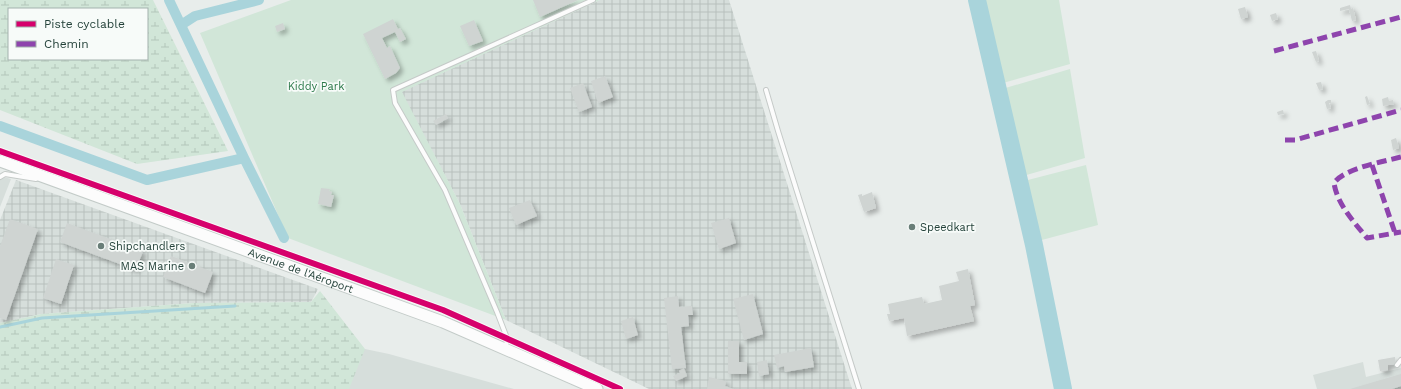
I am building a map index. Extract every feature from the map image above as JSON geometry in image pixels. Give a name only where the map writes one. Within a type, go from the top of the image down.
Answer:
[{"type":"main road","name":"Avenue de l'Aéroport","points":[[0,161],[443,322],[506,348],[597,389]]},
{"type":"lane","points":[[506,348],[507,338],[498,312],[448,197],[395,103],[393,90],[592,0]]},
{"type":"lane","points":[[766,90],[859,389]]},
{"type":"lane","points":[[0,177],[5,174],[17,175],[63,184]]},
{"type":"lane","points":[[1397,365],[1401,360]]},
{"type":"shaded area","points":[[600,0],[729,0],[852,389],[649,389],[506,320],[460,204],[401,92]]},
{"type":"shaded area","points":[[0,176],[11,179],[0,207]]},
{"type":"shaded area","points":[[16,180],[318,289],[311,302],[194,303],[41,314],[0,323],[0,220]]},
{"type":"shaded area","points":[[365,349],[389,354],[514,389],[0,389],[0,356]]},
{"type":"shaded area","points":[[1363,362],[1366,377],[1401,368],[1401,389],[1317,389],[1313,375]]},
{"type":"green space","points":[[0,0],[153,0],[228,151],[137,164],[0,110]]},
{"type":"green space","name":"Kiddy Park","points":[[291,0],[600,0],[402,92],[460,204],[506,320],[288,238],[200,33]]},
{"type":"green space","points":[[983,0],[1059,0],[1070,64],[1003,83]]},
{"type":"green space","points":[[1070,69],[1085,158],[1023,176],[1002,89]]},
{"type":"green space","points":[[1086,165],[1098,225],[1038,241],[1024,181]]},
{"type":"green space","points":[[320,291],[365,349],[349,389],[0,389],[0,323],[41,314],[194,303],[311,302]]},
{"type":"building","points":[[533,0],[578,0],[540,17]]},
{"type":"building","points":[[1350,5],[1351,9],[1353,8],[1356,20],[1352,21],[1349,9],[1340,11],[1340,8]]},
{"type":"building","points":[[1245,7],[1248,17],[1241,19],[1238,9]]},
{"type":"building","points":[[1276,13],[1278,19],[1272,21],[1270,15]]},
{"type":"building","points":[[393,19],[398,29],[400,28],[406,39],[400,42],[395,32],[382,38],[387,48],[390,46],[400,68],[396,73],[385,79],[363,34]]},
{"type":"building","points":[[474,20],[483,41],[469,46],[460,26]]},
{"type":"building","points":[[283,23],[285,29],[277,32],[275,26]]},
{"type":"building","points":[[1316,51],[1319,61],[1316,62],[1312,52]]},
{"type":"building","points":[[605,76],[613,97],[598,103],[591,81]]},
{"type":"building","points":[[1321,82],[1323,89],[1319,90],[1316,83]]},
{"type":"building","points":[[583,83],[592,107],[579,112],[570,88]]},
{"type":"building","points":[[1367,96],[1370,104],[1367,105],[1365,97]]},
{"type":"building","points":[[1388,97],[1389,101],[1393,100],[1394,104],[1383,106],[1382,99]]},
{"type":"building","points":[[1331,100],[1331,103],[1329,103],[1331,108],[1327,109],[1325,102]]},
{"type":"building","points":[[1283,110],[1284,114],[1278,115],[1277,112]]},
{"type":"building","points":[[446,114],[448,118],[436,125],[433,121]]},
{"type":"building","points":[[1396,138],[1399,148],[1393,150],[1391,140]]},
{"type":"building","points":[[321,188],[330,189],[329,191],[332,192],[331,195],[334,195],[331,207],[318,204]]},
{"type":"building","points":[[872,192],[876,208],[864,212],[858,195],[862,194],[862,196]]},
{"type":"building","points":[[530,200],[537,216],[516,225],[509,208]]},
{"type":"building","points":[[729,218],[736,243],[719,249],[711,223]]},
{"type":"building","points":[[10,219],[38,229],[6,320],[0,318],[0,246]]},
{"type":"building","name":"Shipchandlers","points":[[67,223],[143,251],[136,270],[60,242]]},
{"type":"building","points":[[171,256],[213,272],[205,293],[163,277]]},
{"type":"building","points":[[56,259],[74,265],[61,304],[43,298]]},
{"type":"building","points":[[968,269],[975,305],[970,306],[974,321],[907,336],[904,318],[889,321],[887,314],[890,314],[888,304],[922,297],[924,304],[942,300],[939,286],[959,281],[956,272]]},
{"type":"building","points":[[753,294],[763,334],[744,340],[733,299]]},
{"type":"building","points":[[678,296],[679,307],[692,306],[693,315],[688,315],[689,326],[681,327],[686,368],[672,369],[664,298]]},
{"type":"building","points":[[633,317],[638,335],[626,339],[621,321]]},
{"type":"building","points":[[728,341],[739,341],[739,362],[747,362],[747,374],[728,374]]},
{"type":"building","points":[[811,348],[814,367],[785,372],[784,366],[777,368],[774,355]]},
{"type":"building","points":[[1395,357],[1396,364],[1388,365],[1388,370],[1380,371],[1378,360]]},
{"type":"building","points":[[767,360],[769,374],[759,376],[757,362]]},
{"type":"building","points":[[684,368],[687,376],[676,381],[673,376],[680,373],[679,371]]},
{"type":"building","points":[[1401,374],[1401,386],[1392,389],[1350,389]]},
{"type":"building","points":[[709,377],[726,381],[725,386],[734,389],[707,389]]},
{"type":"waterway","points":[[169,0],[244,158],[284,238]]},
{"type":"waterway","points":[[181,25],[195,16],[259,0]]},
{"type":"waterway","points":[[977,0],[1034,245],[1063,389]]},
{"type":"waterway","points":[[0,126],[147,180],[244,158]]},
{"type":"waterway","points":[[0,327],[42,318],[235,306]]},
{"type":"marked path","points":[[1274,51],[1401,17]]},
{"type":"marked path","points":[[1285,140],[1295,140],[1401,110]]},
{"type":"marked path","points":[[1401,157],[1374,163],[1346,173],[1334,183],[1342,205],[1367,238],[1401,232]]},
{"type":"marked path","points":[[1372,165],[1395,233]]},
{"type":"cycle path","points":[[0,151],[443,310],[620,389]]},
{"type":"place","name":"Speedkart","points":[[912,227]]},
{"type":"place","name":"Shipchandlers","points":[[101,246]]},
{"type":"place","name":"MAS Marine","points":[[192,266]]}]
